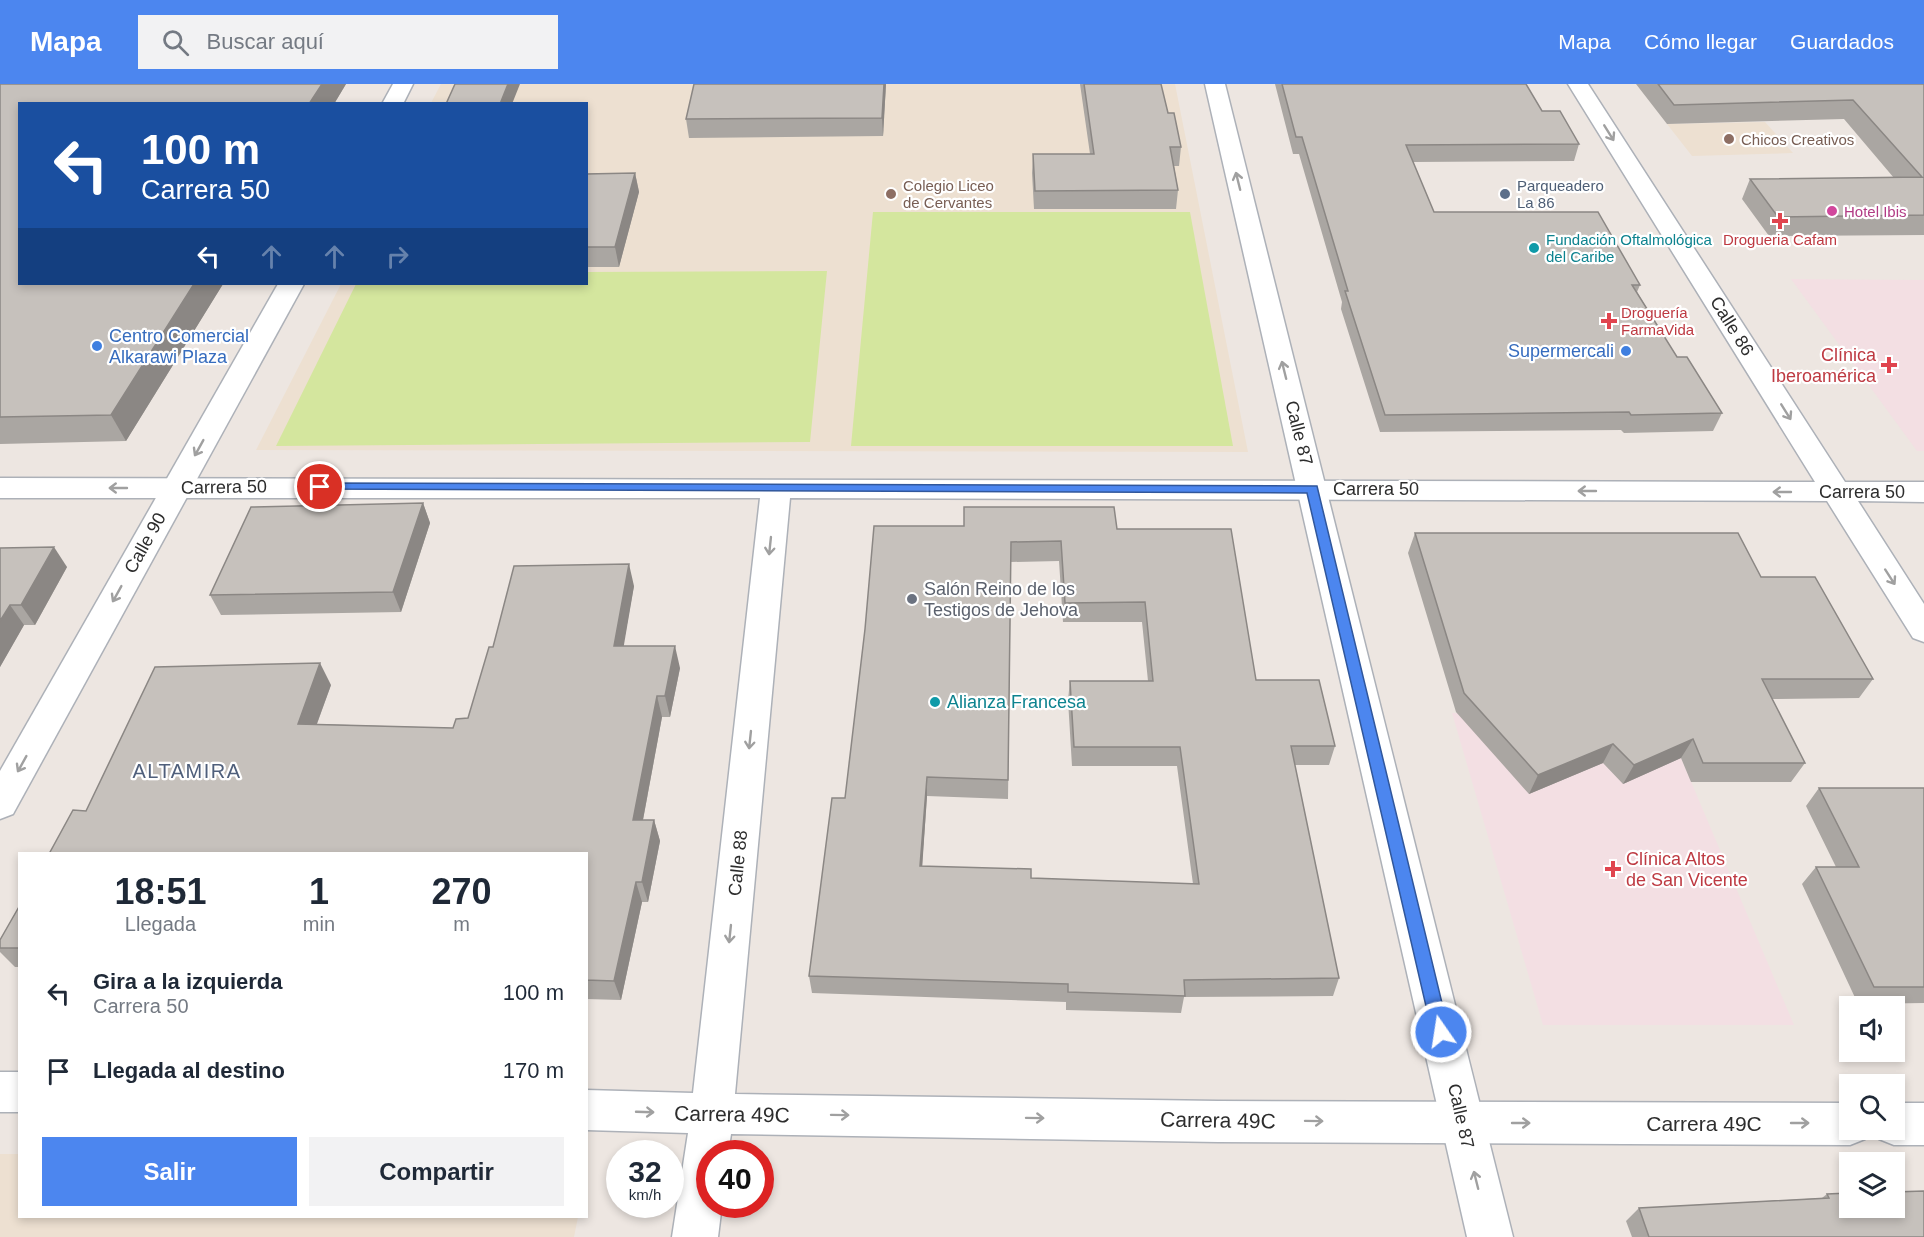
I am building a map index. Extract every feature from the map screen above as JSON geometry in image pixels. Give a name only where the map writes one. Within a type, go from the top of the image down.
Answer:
[{"type":"street","points":[[393,102],[403,84]]},
{"type":"street","name":"Calle 87","points":[[1215,84],[1490,1237]]},
{"type":"street","name":"Calle 86","points":[[1578,84],[1924,630]]},
{"type":"street","name":"Calle 90","points":[[0,804],[290,285]]},
{"type":"street","name":"Carrera 50","points":[[0,488],[1924,492]]},
{"type":"street","name":"Calle 88","points":[[695,1237],[712,1114],[776,488]]},
{"type":"street","points":[[0,1092],[18,1092]]},
{"type":"street","name":"Carrera 49C","points":[[588,1110],[712,1114],[1462,1123],[1839,1124]]},
{"type":"street","points":[[1905,1124],[1924,1124]]},
{"type":"shaded area","name":"Colegio Liceo de Cervantes","points":[[441,84],[1175,84],[1248,452],[256,450],[340,285],[588,285],[588,102],[432,102]]},
{"type":"shaded area","name":"Chicos Creativos","points":[[1765,122],[1793,153],[1692,156],[1667,124]]},
{"type":"shaded area","name":"Clínica Iberoamérica","points":[[1791,279],[1924,280],[1924,451],[1917,451]]},
{"type":"shaded area","name":"Clínica Altos de San Vicente","points":[[1452,713],[1662,713],[1794,1025],[1543,1025]]},
{"type":"shaded area","points":[[0,1154],[18,1154],[18,1218],[578,1218],[574,1237],[0,1237]]},
{"type":"green space","points":[[873,212],[1190,212],[1233,446],[851,446]]},
{"type":"green space","points":[[827,271],[810,442],[276,446],[356,285],[588,285],[588,272]]},
{"type":"building","name":"Centro Comercial Alkarawi Plaza","points":[[0,84],[322,84],[310,102],[18,102],[18,285],[193,285],[111,415],[0,417]]},
{"type":"building","points":[[455,84],[508,84],[501,102],[447,102]]},
{"type":"building","points":[[694,84],[884,84],[882,118],[686,119]]},
{"type":"building","points":[[1084,84],[1161,84],[1168,113],[1174,113],[1181,147],[1170,147],[1178,190],[1035,191],[1033,154],[1094,154]]},
{"type":"building","points":[[1282,84],[1526,84],[1542,111],[1560,111],[1579,144],[1406,145],[1434,212],[1598,212],[1640,285],[1632,285],[1677,357],[1687,357],[1722,413],[1385,415],[1345,291],[1348,291],[1302,137],[1296,137]]},
{"type":"building","points":[[1658,84],[1924,84],[1924,215],[1778,217],[1750,179],[1922,177],[1853,100],[1674,105]]},
{"type":"building","points":[[635,173],[615,247],[588,247],[588,174]]},
{"type":"building","points":[[423,503],[393,592],[210,595],[251,507]]},
{"type":"building","points":[[964,507],[1114,507],[1117,529],[1231,529],[1256,680],[1319,680],[1335,746],[1291,746],[1339,978],[1184,980],[1185,996],[1068,992],[1068,984],[809,976],[832,798],[845,798],[865,629],[874,526],[964,526]],"holes":[[[1061,541],[1065,603],[1145,602],[1153,681],[1070,681],[1074,747],[1180,747],[1199,884],[1031,878],[1031,869],[920,866],[927,777],[1008,780],[1011,542]]]},
{"type":"building","points":[[1415,533],[1738,533],[1761,577],[1815,577],[1873,679],[1762,679],[1805,763],[1703,763],[1693,739],[1634,765],[1613,744],[1538,775],[1464,693]]},
{"type":"building","points":[[54,547],[21,605],[10,605],[0,621],[0,548]]},
{"type":"building","points":[[629,564],[614,646],[675,646],[665,696],[657,696],[633,820],[654,820],[642,882],[636,882],[614,981],[588,980],[588,852],[50,852],[73,810],[86,811],[155,667],[320,663],[298,724],[453,728],[456,719],[468,718],[489,647],[493,647],[514,566]]},
{"type":"building","points":[[1819,788],[1924,788],[1924,987],[1874,987],[1816,867],[1859,867]]},
{"type":"building","points":[[18,908],[18,948],[0,948],[0,940]]},
{"type":"building","points":[[1924,1191],[1924,1237],[1649,1237],[1639,1208],[1829,1198],[1827,1194],[1839,1193],[1839,1218],[1905,1218],[1905,1192]]},
{"type":"place","name":"Chicos Creativos","points":[[1729,139]]},
{"type":"place","name":"Colegio Liceo de Cervantes","points":[[891,194]]},
{"type":"place","name":"Parqueadero La 86","points":[[1505,194]]},
{"type":"place","name":"Hotel Ibis","points":[[1832,211]]},
{"type":"place","name":"Drogueria Cafam","points":[[1780,221]]},
{"type":"place","name":"Fundación Oftalmológica del Caribe","points":[[1534,248]]},
{"type":"place","name":"Droguería FarmaVida","points":[[1609,321]]},
{"type":"place","name":"Centro Comercial Alkarawi Plaza","points":[[97,346]]},
{"type":"place","name":"Supermercali","points":[[1626,351]]},
{"type":"place","name":"Clínica Iberoamérica","points":[[1889,365]]},
{"type":"place","name":"Salón Reino de los Testigos de Jehova","points":[[912,599]]},
{"type":"place","name":"Alianza Francesa","points":[[935,702]]},
{"type":"place","name":"Clínica Altos de San Vicente","points":[[1613,869]]},
{"type":"district","name":"ALTAMIRA","points":[[187,771]]},
{"type":"route","points":[[320,487],[1312,489],[1441,1032]]}]
